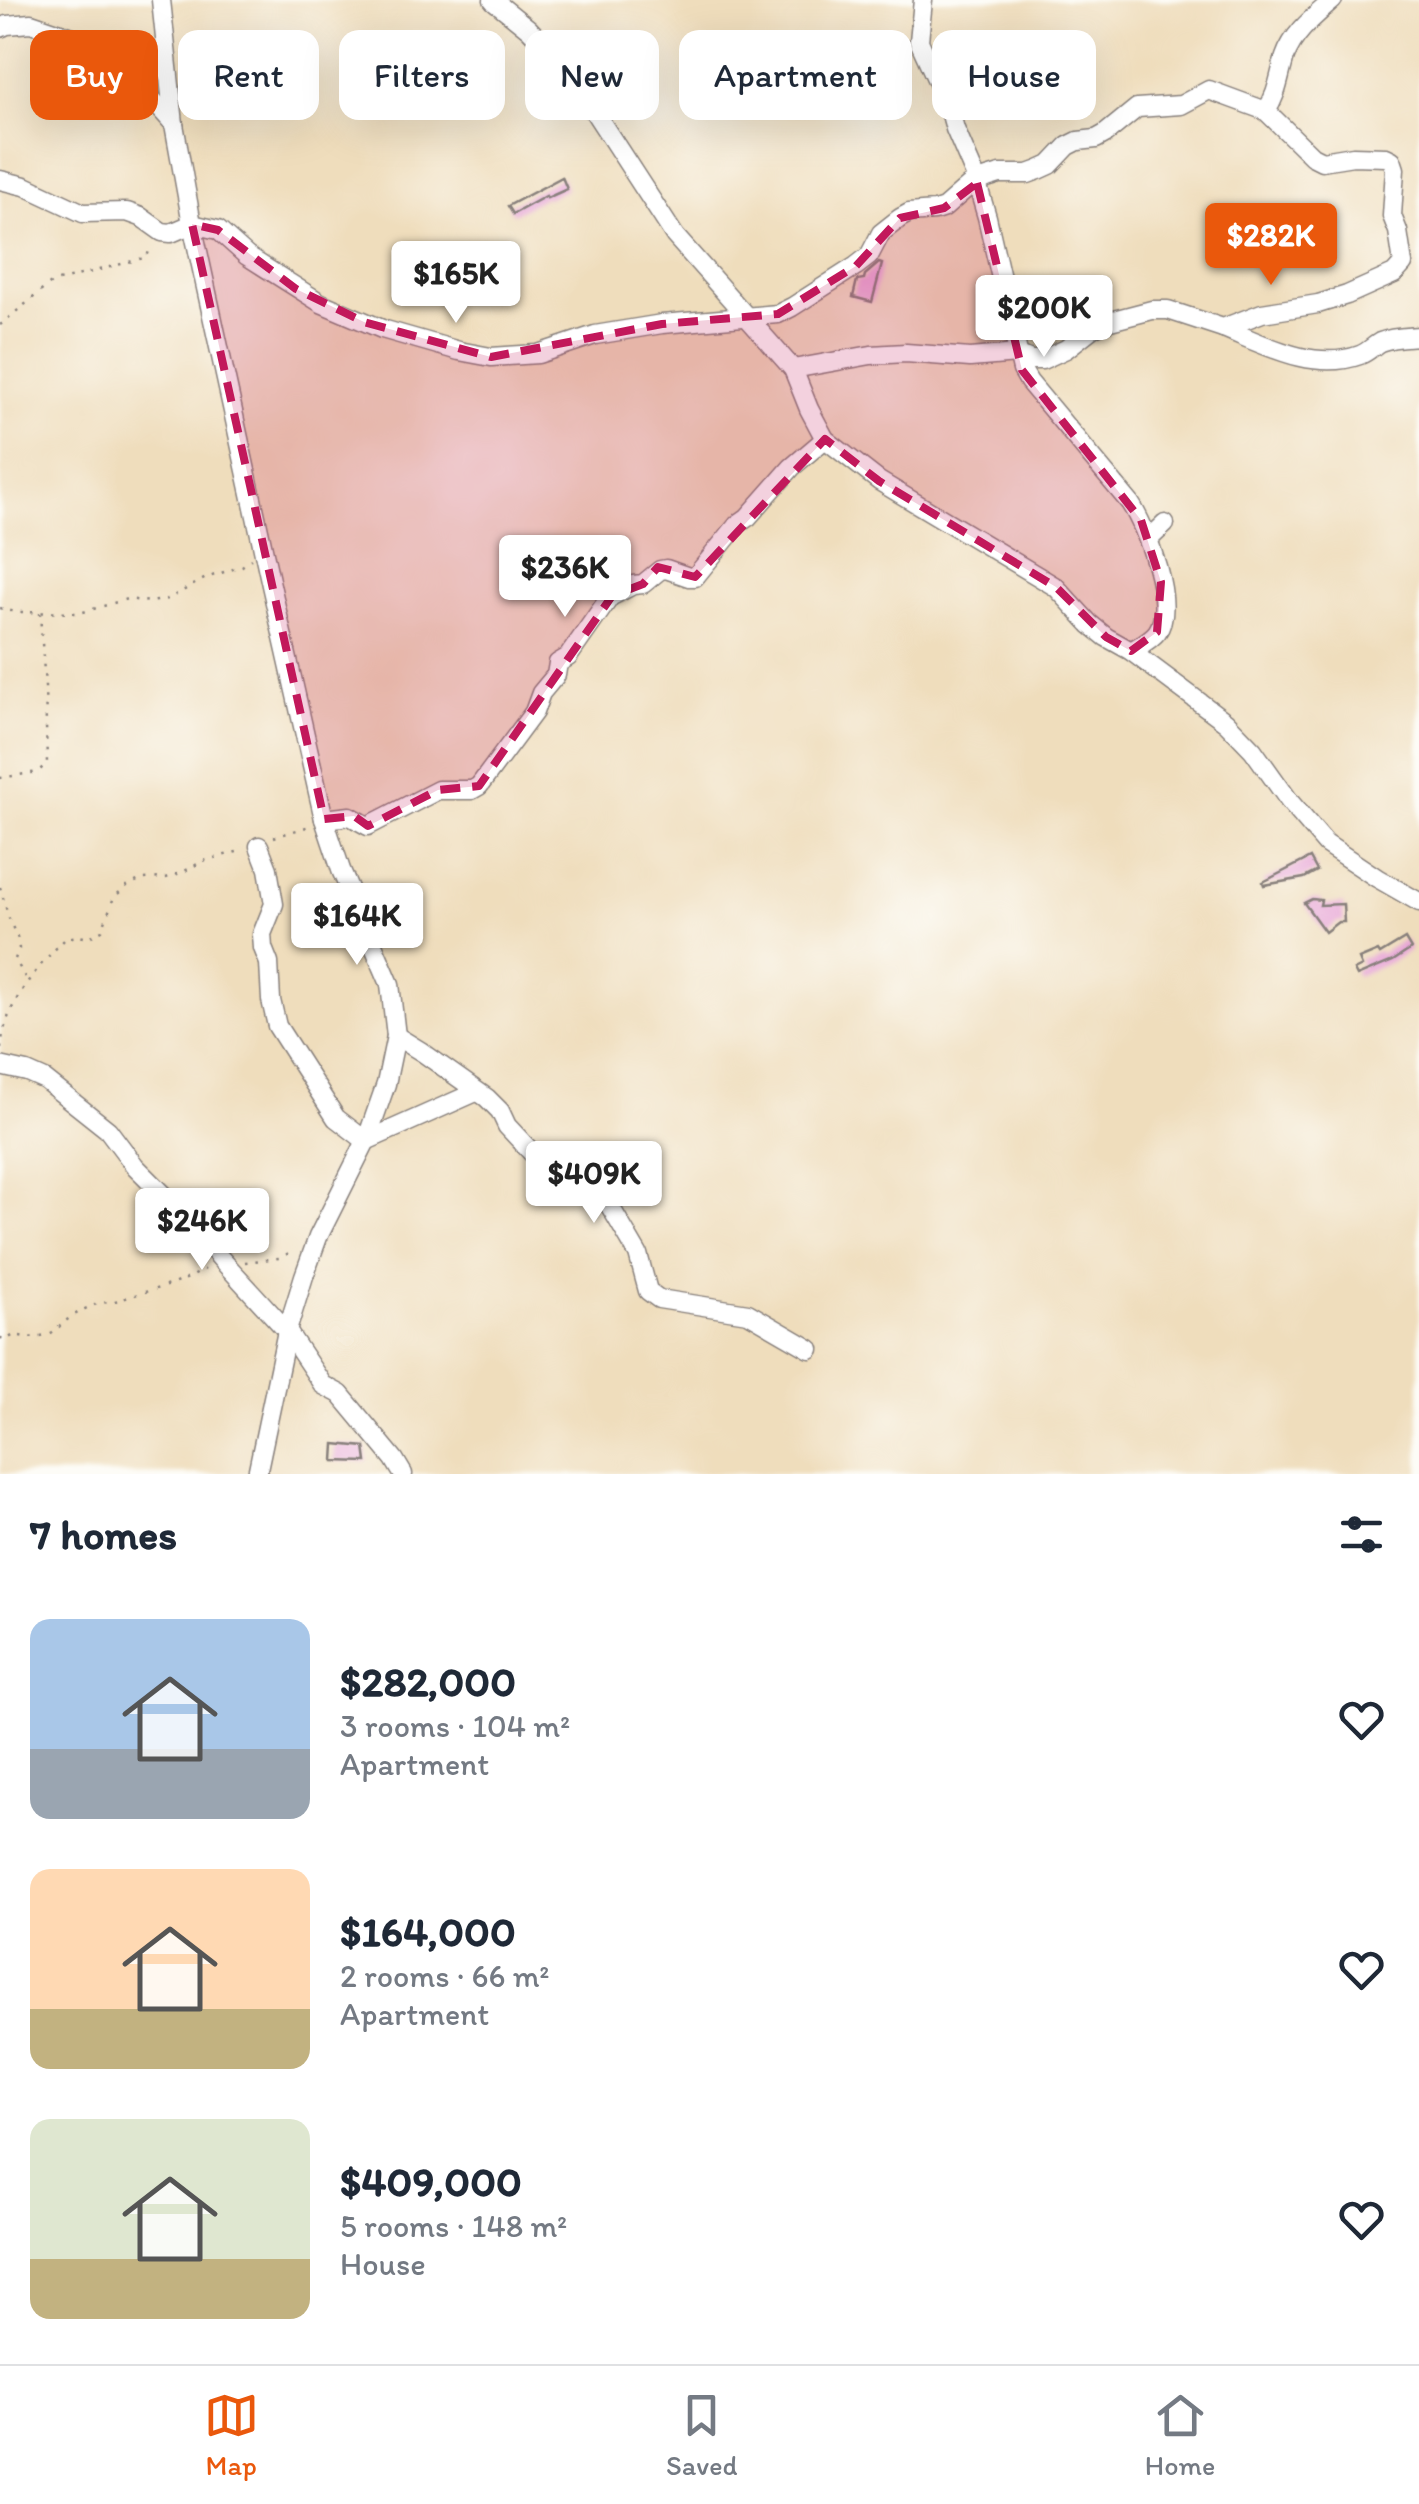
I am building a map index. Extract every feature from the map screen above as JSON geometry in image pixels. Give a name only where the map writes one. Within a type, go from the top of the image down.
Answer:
[{"type":"street","points":[[162,0],[174,124],[192,224],[264,556],[324,819],[341,870],[390,984],[396,1036],[386,1084],[366,1140],[318,1237],[287,1330],[256,1474]]},
{"type":"street","points":[[493,0],[529,29],[555,57],[675,236],[793,370],[826,439],[880,481],[1056,587],[1106,637],[1131,651],[1234,730],[1326,844],[1419,902]]},
{"type":"street","points":[[923,0],[919,41],[977,182],[1013,327],[1016,354],[1029,382],[1130,502],[1149,539],[1160,582],[1161,623],[1157,632],[1131,651]]},
{"type":"street","points":[[1266,111],[1273,102],[1293,40],[1333,0]]},
{"type":"street","points":[[0,28],[31,23],[96,45],[117,60],[174,124]]},
{"type":"street","points":[[0,180],[25,186],[83,213],[127,212],[162,232],[171,233],[192,224],[218,230],[247,256],[296,288],[364,322],[492,358],[538,354],[596,335],[662,324],[778,314],[856,266],[874,249],[881,233],[908,213],[944,208],[977,182],[1000,174],[1028,174],[1050,165],[1068,146],[1096,139],[1140,107],[1181,105],[1209,90],[1266,111],[1322,161],[1353,156],[1392,160],[1392,216],[1402,264],[1394,274],[1347,295],[1262,314],[1223,328]]},
{"type":"street","points":[[793,370],[871,355],[906,353],[970,358],[1016,354],[1042,360],[1066,349],[1094,327],[1152,310],[1168,310],[1312,359],[1354,357],[1382,341],[1419,336]]},
{"type":"street","points":[[324,819],[350,816],[368,826],[438,790],[472,790],[480,786],[534,712],[541,693],[556,674],[557,665],[568,656],[610,597],[630,586],[644,584],[660,570],[695,577],[792,467],[826,439]]},
{"type":"street","points":[[1149,539],[1165,524]]},
{"type":"street","points":[[260,846],[274,904],[262,934],[277,1026],[336,1118],[366,1140]]},
{"type":"street","points":[[396,1036],[493,1104],[535,1156],[587,1182],[604,1196],[638,1254],[648,1291],[659,1300],[748,1313],[810,1349]]},
{"type":"street","points":[[0,1066],[45,1080],[108,1130],[134,1166],[287,1330],[323,1385],[340,1394],[403,1474]]},
{"type":"street","points":[[366,1140],[476,1092]]},
{"type":"path","points":[[0,325],[50,283],[147,256],[156,227]]},
{"type":"path","points":[[0,608],[80,614],[127,599],[168,599],[206,578],[264,556]]},
{"type":"path","points":[[0,778],[38,772],[46,763],[40,612]]},
{"type":"path","points":[[0,1056],[11,1006],[66,938],[88,938],[102,930],[114,898],[127,886],[142,879],[184,872],[203,861],[260,846],[324,819]]},
{"type":"path","points":[[0,887],[18,939],[15,959],[28,984]]},
{"type":"path","points":[[0,1338],[44,1336],[92,1305],[180,1282],[222,1260],[238,1264],[279,1258],[318,1237]]},
{"type":"highlighted area","points":[[977,183],[1022,370],[1141,520],[1161,582],[1157,632],[1131,651],[1106,637],[1056,587],[879,481],[825,439],[695,577],[658,567],[643,584],[612,596],[479,786],[438,790],[368,826],[354,816],[324,819],[192,224],[218,230],[296,289],[364,322],[491,357],[662,324],[778,314],[856,266],[900,218],[944,208]]},
{"type":"building","points":[[562,177],[567,189],[513,214],[508,206]]},
{"type":"building","points":[[882,264],[872,302],[853,297],[857,280],[864,279]]},
{"type":"building","points":[[1310,858],[1317,871],[1304,878],[1264,885],[1263,882]]},
{"type":"building","points":[[1321,900],[1320,905],[1343,904],[1344,922],[1325,932],[1304,903]]},
{"type":"building","points":[[1405,939],[1411,949],[1357,976],[1354,970],[1362,966],[1359,959],[1378,951],[1380,954]]},
{"type":"building","points":[[335,1444],[365,1447],[367,1462],[334,1461]]}]
